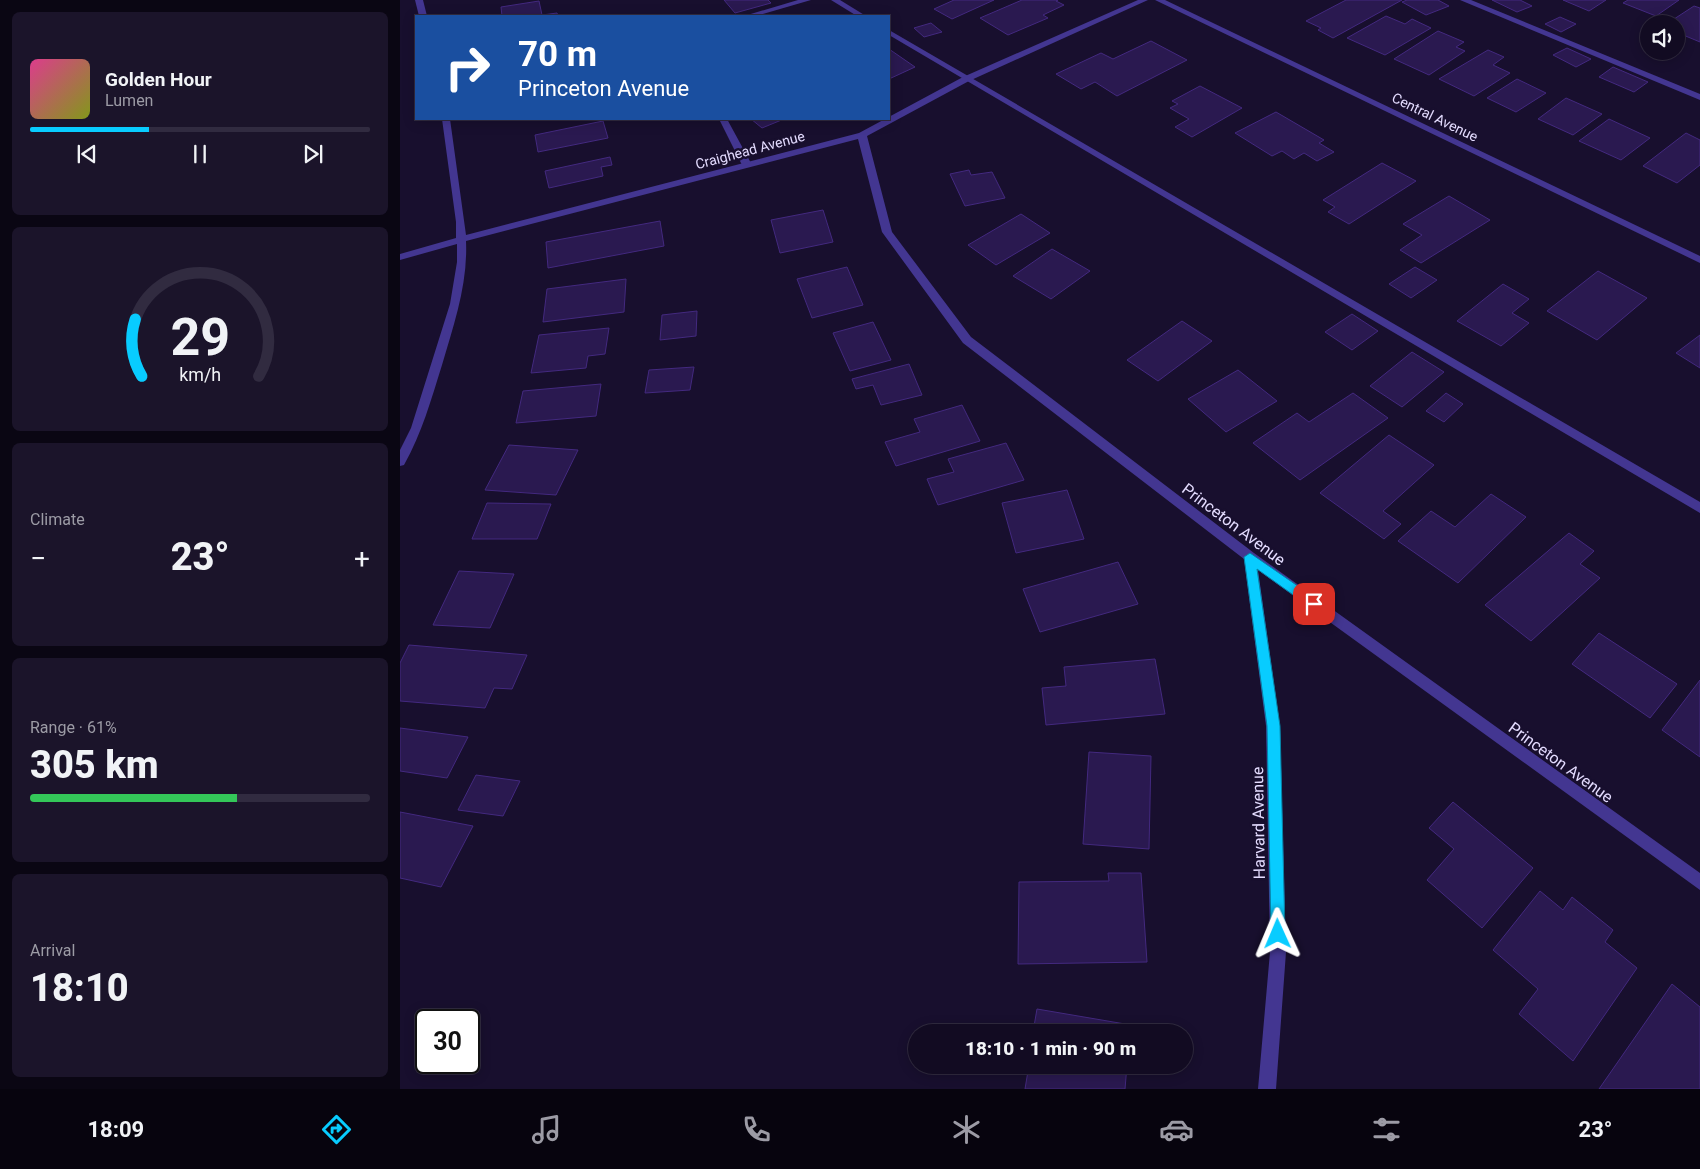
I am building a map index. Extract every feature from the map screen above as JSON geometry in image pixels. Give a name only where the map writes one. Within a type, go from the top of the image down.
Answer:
[{"type":"street","points":[[419,0],[423,15]]},
{"type":"street","points":[[752,15],[807,0]]},
{"type":"street","points":[[835,0],[860,15]]},
{"type":"street","name":"Craighead Avenue","points":[[890,120],[966,79],[1144,0]]},
{"type":"street","name":"Central Avenue","points":[[1159,0],[1700,260]]},
{"type":"street","points":[[1464,0],[1700,97]]},
{"type":"street","points":[[890,33],[966,79],[1700,508]]},
{"type":"street","points":[[400,462],[417,428],[455,304],[462,262],[462,239],[446,120]]},
{"type":"street","points":[[724,120],[748,165]]},
{"type":"street","name":"Craighead Avenue","points":[[400,257],[462,239],[862,135],[890,120]]},
{"type":"street","name":"Princeton Avenue","points":[[862,135],[887,232],[967,340],[1250,557],[1700,882]]},
{"type":"street","name":"Harvard Avenue","points":[[1250,557],[1273,726],[1278,952],[1267,1089]]},
{"type":"building","points":[[724,0],[768,0],[771,3],[735,13]]},
{"type":"building","points":[[954,0],[994,0],[952,19],[934,9]]},
{"type":"building","points":[[1022,0],[1058,0],[1056,1],[1064,5],[1043,15],[1048,18],[1008,35],[980,18]]},
{"type":"building","points":[[1346,0],[1402,0],[1333,38],[1318,30],[1321,28],[1306,21]]},
{"type":"building","points":[[1407,0],[1438,0],[1449,6],[1426,15],[1402,2]]},
{"type":"building","points":[[1492,0],[1520,0],[1532,6],[1517,12]]},
{"type":"building","points":[[1563,0],[1606,0],[1589,11]]},
{"type":"building","points":[[1628,0],[1679,0],[1657,15],[1623,3]]},
{"type":"building","points":[[539,1],[542,15],[502,15],[501,7]]},
{"type":"building","points":[[1694,6],[1700,8],[1700,42],[1685,36],[1685,15],[1680,15]]},
{"type":"building","points":[[557,13],[558,15],[542,15]]},
{"type":"building","points":[[1386,16],[1405,24],[1412,19],[1431,28],[1385,55],[1347,38]]},
{"type":"building","points":[[1560,17],[1576,24],[1561,32],[1545,24]]},
{"type":"building","points":[[931,23],[942,32],[924,37],[914,28]]},
{"type":"building","points":[[1438,31],[1464,42],[1456,47],[1465,51],[1429,75],[1394,59]]},
{"type":"building","points":[[1151,41],[1187,60],[1117,96],[1095,82],[1081,89],[1056,74],[1101,53],[1113,59]]},
{"type":"building","points":[[1567,48],[1591,59],[1576,67],[1553,55]]},
{"type":"building","points":[[890,50],[915,67],[890,79]]},
{"type":"building","points":[[1488,50],[1504,57],[1493,65],[1510,73],[1474,96],[1439,79]]},
{"type":"building","points":[[1613,67],[1648,82],[1634,92],[1599,77]]},
{"type":"building","points":[[1517,79],[1546,93],[1516,112],[1487,98]]},
{"type":"building","points":[[1200,86],[1242,108],[1192,137],[1175,127],[1189,119],[1170,108],[1178,104],[1172,101]]},
{"type":"building","points":[[1566,98],[1602,114],[1573,135],[1538,119]]},
{"type":"building","points":[[1276,112],[1324,140],[1319,143],[1334,152],[1317,161],[1304,153],[1294,159],[1282,151],[1272,156],[1235,133]]},
{"type":"building","points":[[1609,119],[1650,138],[1621,160],[1579,141]]},
{"type":"building","points":[[752,120],[782,120],[762,128]]},
{"type":"building","points":[[603,121],[608,138],[538,152],[535,135]]},
{"type":"building","points":[[1686,133],[1700,140],[1700,165],[1677,183],[1643,166]]},
{"type":"building","points":[[610,157],[612,165],[601,167],[603,176],[549,188],[545,171]]},
{"type":"building","points":[[1382,163],[1416,181],[1349,224],[1328,212],[1335,207],[1323,200]]},
{"type":"building","points":[[969,170],[971,175],[992,172],[1005,198],[965,206],[950,174]]},
{"type":"building","points":[[1449,196],[1490,220],[1421,263],[1400,250],[1422,235],[1403,224]]},
{"type":"building","points":[[823,210],[833,242],[780,253],[771,220]]},
{"type":"building","points":[[1021,214],[1050,233],[996,265],[968,245]]},
{"type":"building","points":[[660,221],[664,246],[548,268],[546,242]]},
{"type":"building","points":[[1052,249],[1090,271],[1051,299],[1013,276]]},
{"type":"building","points":[[847,267],[863,305],[812,318],[797,279]]},
{"type":"building","points":[[1415,267],[1437,280],[1411,298],[1389,284]]},
{"type":"building","points":[[1598,271],[1647,298],[1597,340],[1547,311]]},
{"type":"building","points":[[626,279],[624,312],[543,322],[547,289]]},
{"type":"building","points":[[1503,284],[1529,299],[1512,313],[1529,323],[1501,346],[1457,321]]},
{"type":"building","points":[[697,311],[696,336],[660,340],[662,315]]},
{"type":"building","points":[[1352,314],[1378,331],[1352,350],[1325,332]]},
{"type":"building","points":[[1182,321],[1212,341],[1158,381],[1127,360]]},
{"type":"building","points":[[873,322],[891,360],[850,371],[833,333]]},
{"type":"building","points":[[609,328],[605,354],[588,356],[586,368],[531,373],[539,335]]},
{"type":"building","points":[[1700,335],[1700,368],[1676,353]]},
{"type":"building","points":[[1412,352],[1444,372],[1402,407],[1370,386]]},
{"type":"building","points":[[909,364],[922,395],[881,405],[873,385],[856,389],[852,379]]},
{"type":"building","points":[[694,367],[690,390],[645,393],[649,370]]},
{"type":"building","points":[[1238,370],[1277,401],[1226,432],[1188,399]]},
{"type":"building","points":[[601,384],[596,416],[516,423],[523,391]]},
{"type":"building","points":[[1353,393],[1388,418],[1300,480],[1253,443],[1297,413],[1309,422]]},
{"type":"building","points":[[1446,393],[1463,404],[1444,422],[1426,411]]},
{"type":"building","points":[[962,405],[980,441],[896,466],[885,442],[920,432],[914,419]]},
{"type":"building","points":[[1389,435],[1434,465],[1383,511],[1401,524],[1384,539],[1320,493]]},
{"type":"building","points":[[1006,443],[1024,480],[938,505],[927,479],[954,472],[948,459]]},
{"type":"building","points":[[509,445],[578,450],[556,495],[485,490]]},
{"type":"building","points":[[1067,490],[1084,539],[1016,553],[1002,503]]},
{"type":"building","points":[[1491,494],[1526,517],[1458,583],[1398,541],[1431,511],[1455,527]]},
{"type":"building","points":[[487,503],[551,504],[537,539],[472,539]]},
{"type":"building","points":[[1569,533],[1594,551],[1580,564],[1600,578],[1531,641],[1485,605]]},
{"type":"building","points":[[1118,562],[1138,604],[1040,632],[1023,589]]},
{"type":"building","points":[[459,571],[514,574],[490,628],[433,625]]},
{"type":"building","points":[[1599,633],[1677,684],[1650,718],[1572,664]]},
{"type":"building","points":[[409,645],[527,655],[512,689],[494,688],[485,708],[400,701],[400,663]]},
{"type":"building","points":[[1155,659],[1165,714],[1046,725],[1042,688],[1066,686],[1064,667]]},
{"type":"building","points":[[1700,680],[1700,757],[1662,730]]},
{"type":"building","points":[[400,728],[468,737],[447,778],[400,771]]},
{"type":"building","points":[[1089,752],[1151,756],[1149,849],[1083,844]]},
{"type":"building","points":[[476,775],[520,781],[503,816],[458,810]]},
{"type":"building","points":[[1453,802],[1533,868],[1482,928],[1427,880],[1454,849],[1429,828]]},
{"type":"building","points":[[400,812],[473,826],[441,887],[400,878]]},
{"type":"building","points":[[1108,873],[1141,873],[1147,962],[1018,964],[1019,882],[1109,881]]},
{"type":"building","points":[[1540,891],[1563,910],[1572,897],[1613,930],[1605,942],[1637,968],[1573,1061],[1519,1014],[1538,989],[1493,950]]},
{"type":"building","points":[[1672,984],[1700,1007],[1700,1089],[1599,1089]]},
{"type":"building","points":[[1037,1009],[1125,1024],[1034,1024]]},
{"type":"building","points":[[1028,1074],[1126,1074],[1125,1089],[1025,1089]]},
{"type":"route","points":[[1278,934],[1273,726],[1250,557],[1314,604]]}]
